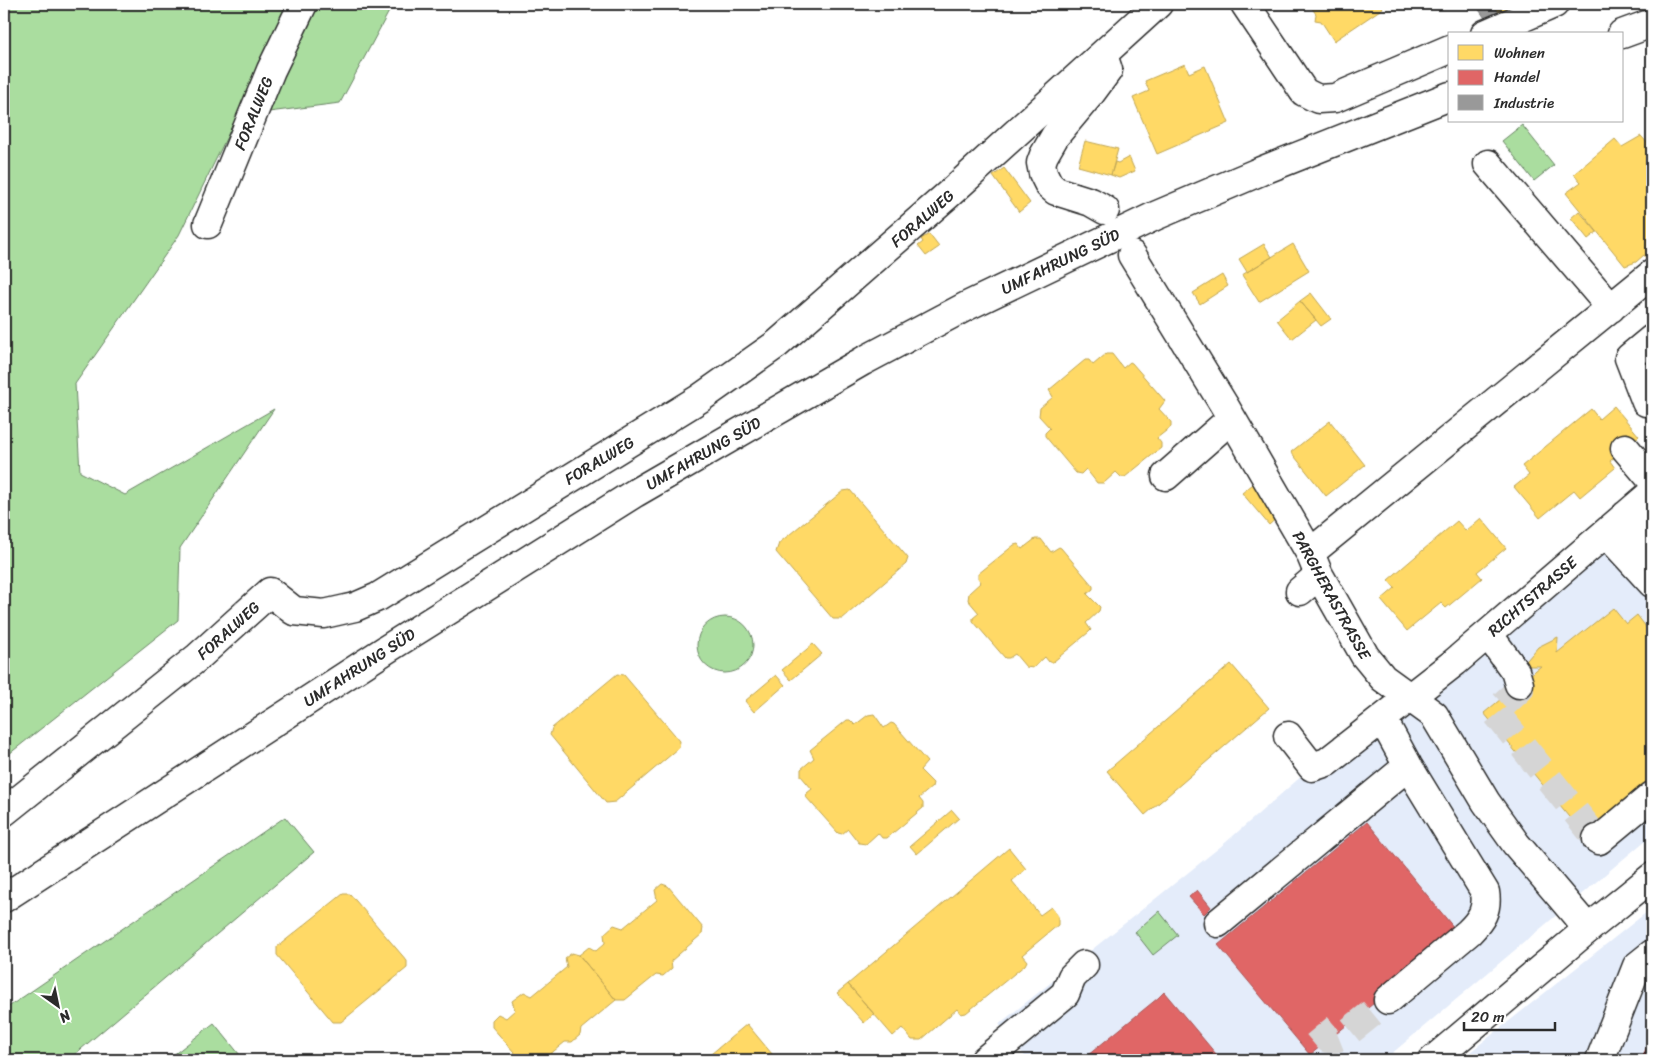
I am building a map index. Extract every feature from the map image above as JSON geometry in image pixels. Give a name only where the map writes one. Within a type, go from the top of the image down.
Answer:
[{"type":"street","name":"FORALWEG","points":[[208,224],[271,70],[303,4]]},
{"type":"street","name":"FORALWEG","points":[[4,812],[198,657],[270,592],[294,611],[324,614],[356,607],[371,600],[699,400],[777,344],[950,193],[1158,4]]},
{"type":"street","points":[[1245,4],[1304,92],[1318,99],[1335,98],[1448,50]]},
{"type":"street","points":[[1490,32],[1554,4]]},
{"type":"street","points":[[1624,33],[1652,23]]},
{"type":"street","points":[[1103,55],[1108,70],[1055,136],[1041,163],[1043,173],[1049,185],[1056,192],[1091,202],[1105,210]]},
{"type":"street","name":"UMFAHRUNG SÜD","points":[[4,898],[387,649],[635,493],[863,361],[976,302],[1155,216],[1448,97]]},
{"type":"street","points":[[1488,164],[1611,308]]},
{"type":"street","name":"PARGHERASTRASSE","points":[[1132,255],[1231,418],[1310,573],[1365,656],[1383,678],[1411,696],[1434,715],[1486,802],[1516,844],[1588,929]]},
{"type":"street","points":[[1310,573],[1652,274]]},
{"type":"street","points":[[1646,402],[1629,358],[1652,339]]},
{"type":"street","points":[[1166,476],[1231,418]]},
{"type":"street","points":[[1625,448],[1652,480]]},
{"type":"street","name":"RICHTSTRASSE","points":[[1288,736],[1312,767],[1327,762],[1383,720],[1488,634],[1652,493]]},
{"type":"street","points":[[1626,515],[1652,544]]},
{"type":"street","points":[[1606,533],[1652,583]]},
{"type":"street","points":[[1488,634],[1515,671],[1519,684]]},
{"type":"street","points":[[1383,720],[1408,766],[1485,892],[1487,903],[1484,914],[1469,932],[1388,1000]]},
{"type":"street","points":[[1218,923],[1408,766]]},
{"type":"street","points":[[1597,839],[1599,840],[1652,796]]},
{"type":"street","points":[[1437,1059],[1588,929],[1652,877]]},
{"type":"street","points":[[1600,1060],[1637,966],[1652,954]]},
{"type":"street","points":[[986,1060],[1065,994],[1072,977],[1084,965]]},
{"type":"shaded area","points":[[1652,493],[1652,835],[1384,1060],[1028,1060],[999,1024],[1225,843],[1312,767]]},
{"type":"shaded area","points":[[1652,908],[1652,1060],[1460,1060]]},
{"type":"green space","points":[[4,4],[393,4],[340,103],[237,116],[179,235],[75,384],[80,472],[125,495],[274,409],[180,548],[178,620],[4,758]]},
{"type":"green space","points":[[1522,125],[1554,165],[1534,181],[1502,141]]},
{"type":"green space","points":[[719,617],[731,617],[745,625],[753,639],[751,656],[745,665],[731,673],[719,673],[709,668],[702,661],[697,651],[697,639],[702,629],[709,622]]},
{"type":"green space","points":[[285,817],[314,852],[68,1060],[4,1060],[4,1010]]},
{"type":"green space","points":[[1159,911],[1178,935],[1153,955],[1135,932]]},
{"type":"green space","points":[[214,1023],[244,1060],[167,1060]]},
{"type":"building: Wohnen","points":[[1309,4],[1380,4],[1383,8],[1334,41],[1321,21],[1315,20],[1316,14]]},
{"type":"building: Wohnen","points":[[1493,4],[1530,4],[1505,21]]},
{"type":"building: Wohnen","points":[[1185,64],[1189,73],[1205,66],[1229,123],[1157,154],[1133,98],[1149,91],[1145,81]]},
{"type":"building: Wohnen","points":[[1641,136],[1652,148],[1652,261],[1650,263],[1644,255],[1636,262],[1625,266],[1566,193],[1581,182],[1574,174],[1615,139],[1622,147]]},
{"type":"building: Wohnen","points":[[1085,141],[1118,149],[1111,175],[1078,166]]},
{"type":"building: Wohnen","points":[[1129,157],[1135,171],[1119,178],[1111,175],[1115,162],[1118,163]]},
{"type":"building: Wohnen","points":[[1004,168],[1030,203],[1019,212],[993,176]]},
{"type":"building: Wohnen","points":[[1579,211],[1597,232],[1588,239],[1571,218]]},
{"type":"building: Wohnen","points":[[929,234],[939,247],[926,256],[918,246],[923,242],[921,239]]},
{"type":"building: Wohnen","points":[[1264,244],[1272,257],[1247,272],[1239,259]]},
{"type":"building: Wohnen","points":[[1293,244],[1309,271],[1259,302],[1242,275]]},
{"type":"building: Wohnen","points":[[1222,275],[1228,286],[1200,304],[1193,293]]},
{"type":"building: Wohnen","points":[[1311,293],[1331,319],[1321,326],[1300,301]]},
{"type":"building: Wohnen","points":[[1300,301],[1316,320],[1292,339],[1277,320]]},
{"type":"building: Wohnen","points":[[1106,354],[1112,354],[1123,368],[1130,362],[1132,363],[1165,401],[1159,409],[1171,422],[1171,427],[1157,438],[1161,443],[1161,448],[1125,477],[1121,477],[1116,472],[1104,483],[1097,483],[1086,469],[1081,474],[1076,473],[1045,436],[1045,433],[1050,428],[1039,416],[1040,408],[1053,397],[1049,390],[1085,360],[1089,360],[1093,365]]},
{"type":"building: Wohnen","points":[[1614,406],[1639,436],[1610,461],[1615,468],[1580,497],[1574,490],[1540,518],[1514,487],[1529,475],[1522,466],[1591,409],[1599,419]]},
{"type":"building: Wohnen","points":[[1330,421],[1365,465],[1326,496],[1291,452]]},
{"type":"building: Wohnen","points":[[1253,484],[1280,515],[1269,525],[1242,493]]},
{"type":"building: Wohnen","points":[[850,490],[908,558],[906,564],[842,619],[833,619],[776,552],[779,543],[843,491]]},
{"type":"building: Wohnen","points":[[1481,518],[1506,548],[1477,572],[1482,578],[1446,608],[1441,603],[1407,631],[1381,600],[1395,588],[1388,580],[1457,521],[1466,531]]},
{"type":"building: Wohnen","points":[[1035,539],[1041,539],[1051,552],[1059,547],[1061,548],[1093,586],[1093,589],[1087,594],[1100,607],[1099,611],[1086,623],[1091,630],[1089,632],[1053,662],[1049,662],[1045,657],[1033,668],[1026,667],[1015,654],[1005,658],[973,621],[973,618],[979,613],[968,600],[969,593],[981,582],[978,574],[1014,545],[1018,544],[1022,549]]},
{"type":"building: Wohnen","points":[[1613,608],[1626,624],[1637,615],[1652,635],[1652,791],[1591,844],[1484,713],[1541,666],[1522,666],[1538,647],[1558,637],[1557,653]]},
{"type":"building: Wohnen","points":[[813,644],[822,654],[791,680],[782,670]]},
{"type":"building: Wohnen","points":[[1231,664],[1269,708],[1145,815],[1107,771]]},
{"type":"building: Wohnen","points":[[617,674],[624,675],[680,741],[679,748],[615,802],[606,803],[550,735],[552,728]]},
{"type":"building: Wohnen","points":[[776,675],[785,685],[754,712],[745,701]]},
{"type":"building: Wohnen","points":[[874,714],[884,728],[891,723],[894,724],[927,762],[920,770],[933,783],[932,787],[919,798],[923,803],[923,808],[887,838],[882,838],[878,833],[866,844],[859,843],[848,829],[842,834],[838,833],[806,797],[807,793],[812,789],[801,776],[801,769],[814,758],[810,750],[847,720],[850,720],[855,725],[868,715]]},
{"type":"building: Wohnen","points":[[952,810],[959,818],[917,854],[910,846]]},
{"type":"building: Wohnen","points":[[1009,848],[1026,869],[1012,881],[1040,915],[1051,907],[1058,916],[1058,925],[1022,955],[1027,961],[1025,965],[966,1013],[961,1014],[957,1009],[921,1040],[912,1040],[902,1028],[893,1036],[848,984]]},
{"type":"building: Wohnen","points":[[662,884],[668,886],[703,928],[702,934],[671,961],[672,968],[663,976],[656,975],[625,1000],[616,1000],[579,955],[589,947],[596,951],[605,943],[604,934],[614,925],[623,928],[657,900],[655,890]]},
{"type":"building: Wohnen","points":[[343,894],[350,894],[407,961],[407,968],[341,1022],[333,1022],[277,955],[277,947]]},
{"type":"building: Wohnen","points":[[572,953],[579,955],[616,1000],[581,1029],[580,1035],[572,1042],[565,1042],[543,1060],[521,1060],[492,1027],[492,1020],[498,1014],[506,1018],[515,1010],[512,1001],[524,992],[532,996],[567,967],[565,958]]},
{"type":"building: Wohnen","points":[[848,984],[874,1014],[864,1023],[837,993]]},
{"type":"building: Wohnen","points":[[747,1024],[777,1060],[705,1059]]},
{"type":"building: Handel","points":[[1367,822],[1459,934],[1310,1055],[1218,945]]},
{"type":"building: Handel","points":[[1197,890],[1211,907],[1204,914],[1189,897]]},
{"type":"building: Handel","points":[[1164,992],[1221,1060],[1082,1060],[1158,998]]},
{"type":"building: Handel","points":[[1652,1036],[1652,1060],[1641,1060]]},
{"type":"building: Industrie","points":[[1475,4],[1493,4],[1499,13],[1487,21]]},
{"type":"tunnel","points":[[1519,684],[1520,689],[1495,712],[1597,839]]},
{"type":"tunnel","points":[[1317,1026],[1328,1039],[1335,1039],[1345,1035],[1388,1000]]}]
